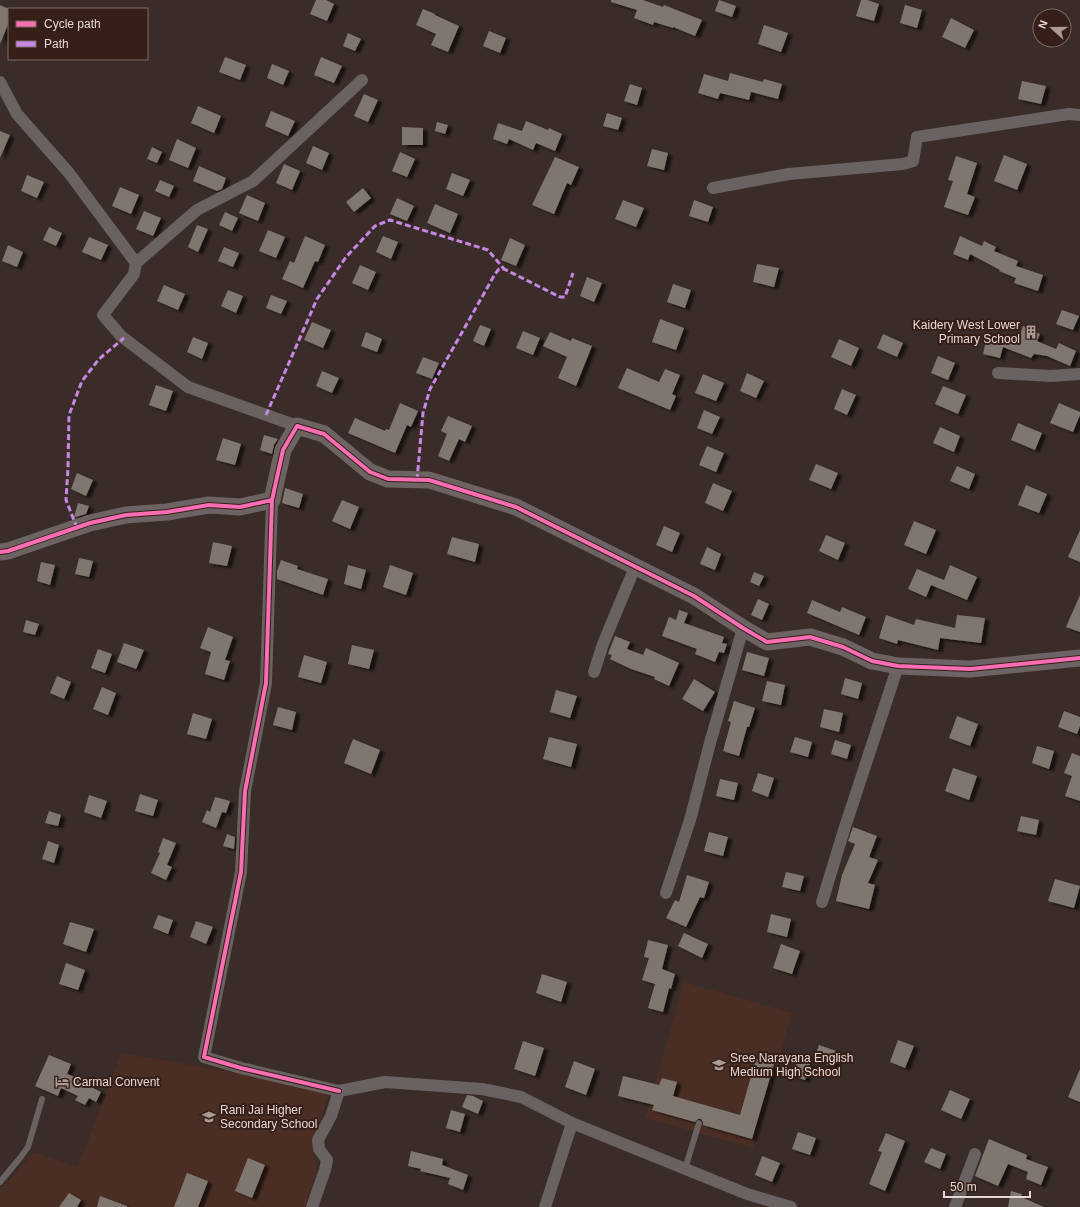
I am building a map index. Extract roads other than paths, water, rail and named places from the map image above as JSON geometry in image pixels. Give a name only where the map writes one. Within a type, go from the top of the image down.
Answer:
[{"type":"street","points":[[362,80],[253,181],[197,210],[136,264],[134,274],[103,315],[121,336],[188,387],[297,426],[324,434],[370,472],[388,479],[429,480],[516,507],[694,596],[766,642],[810,637],[843,647],[872,661],[898,666],[970,670],[1080,658]]},
{"type":"street","points":[[0,82],[18,114],[69,173],[136,264]]},
{"type":"street","points":[[713,188],[789,174],[903,164],[913,161],[917,137],[1069,114],[1080,114]]},
{"type":"street","points":[[998,374],[1051,376],[1080,374]]},
{"type":"street","points":[[297,426],[283,450],[272,500],[266,683],[245,791],[241,872],[204,1057],[240,1068],[339,1091],[386,1082],[482,1089],[521,1097],[572,1123],[747,1194],[777,1205],[791,1207]]},
{"type":"street","points":[[0,552],[8,551],[90,524],[126,515],[168,512],[208,505],[240,507],[272,500]]},
{"type":"street","points":[[594,672],[603,644],[635,567]]},
{"type":"street","points":[[666,893],[690,820],[710,743],[743,628]]},
{"type":"street","points":[[822,902],[846,823],[898,666]]},
{"type":"street","points":[[312,1207],[327,1160],[319,1149],[318,1140],[331,1116],[339,1091]]},
{"type":"street","points":[[545,1207],[572,1123]]},
{"type":"street","points":[[955,1207],[975,1154]]},
{"type":"lane","points":[[0,1182],[28,1147],[42,1099]]},
{"type":"lane","points":[[685,1169],[699,1123]]},
{"type":"place","name":"Kaidery West Lower Primary School","points":[[1031,332]]},
{"type":"place","name":"Sree Narayana English Medium High School","points":[[719,1065]]},
{"type":"place","name":"Carmal Convent","points":[[62,1082]]},
{"type":"place","name":"Rani Jai Higher Secondary School","points":[[209,1117]]}]
